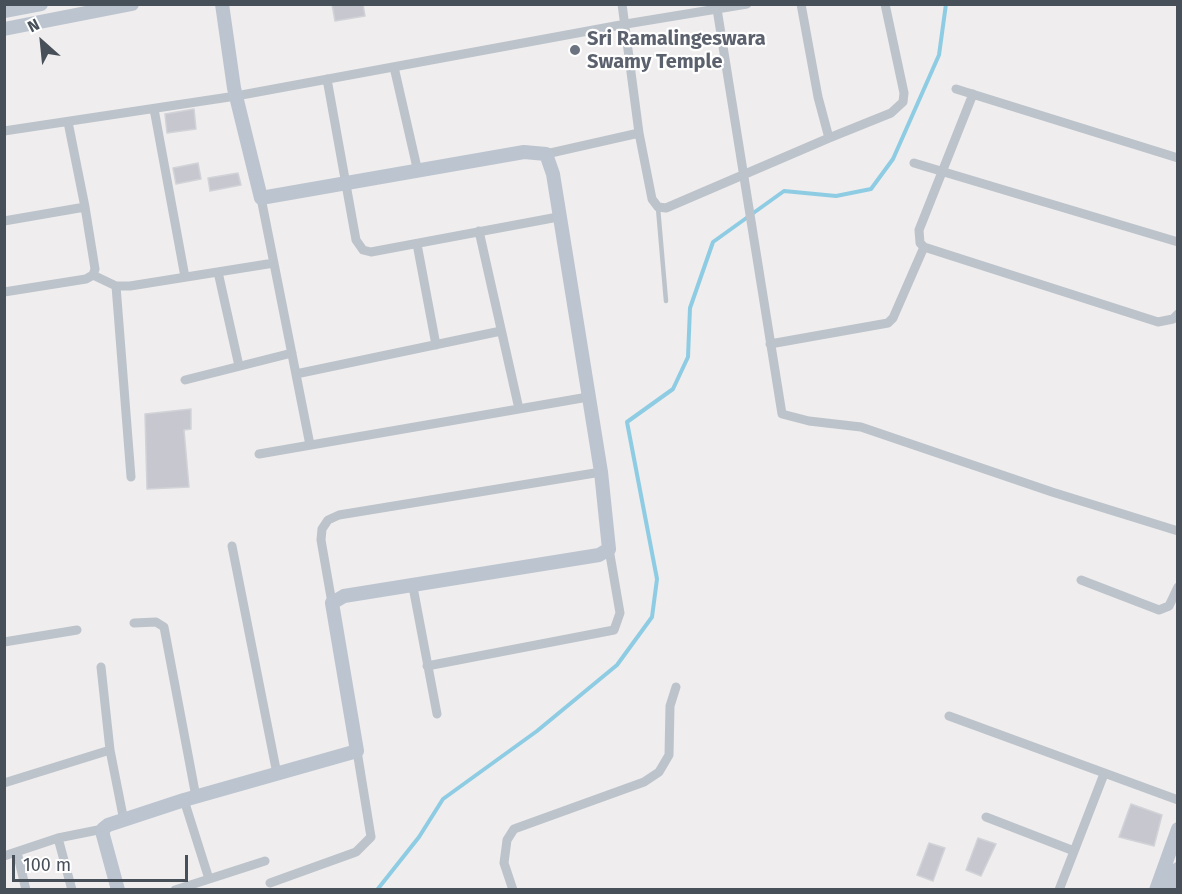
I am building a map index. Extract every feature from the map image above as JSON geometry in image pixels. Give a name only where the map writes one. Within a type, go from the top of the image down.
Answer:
[{"type":"street","points":[[4,12],[42,4]]},
{"type":"street","points":[[5,25],[132,4]]},
{"type":"street","points":[[222,4],[236,96],[261,198],[310,445]]},
{"type":"street","points":[[622,4],[639,133],[652,200],[658,207],[676,204],[891,113],[903,102],[904,93],[885,4]]},
{"type":"street","points":[[4,131],[236,96],[747,4]]},
{"type":"street","points":[[801,4],[818,97],[829,138]]},
{"type":"street","points":[[717,9],[782,414],[809,421],[861,427],[1052,492],[1178,531]]},
{"type":"street","points":[[394,67],[417,172]]},
{"type":"street","points":[[327,79],[359,247],[370,252],[558,217]]},
{"type":"street","points":[[956,89],[1178,158]]},
{"type":"street","points":[[973,94],[919,230],[920,243],[924,247],[1158,322],[1173,319],[1178,314]]},
{"type":"street","points":[[154,109],[185,277]]},
{"type":"street","points":[[4,292],[86,279],[93,275],[95,269],[85,207],[68,122]]},
{"type":"street","points":[[261,198],[346,185],[524,152],[546,154],[639,133]]},
{"type":"street","points":[[428,666],[614,630],[620,613],[609,549],[601,472],[558,217],[553,174],[546,154]]},
{"type":"street","points":[[914,163],[1178,242]]},
{"type":"street","points":[[4,221],[85,207]]},
{"type":"street","points":[[479,231],[519,409]]},
{"type":"street","points":[[417,243],[436,345]]},
{"type":"street","points":[[770,344],[877,327],[893,318],[924,247]]},
{"type":"street","points":[[93,275],[116,286],[274,263]]},
{"type":"street","points":[[218,272],[239,366]]},
{"type":"street","points":[[116,286],[131,477]]},
{"type":"street","points":[[296,374],[501,331]]},
{"type":"street","points":[[185,380],[292,353]]},
{"type":"street","points":[[259,454],[588,397]]},
{"type":"street","points":[[270,883],[356,852],[371,837],[321,540],[322,529],[328,520],[339,515],[601,472]]},
{"type":"street","points":[[232,546],[277,774]]},
{"type":"street","points":[[332,603],[344,596],[599,555],[609,549]]},
{"type":"street","points":[[1081,579],[1159,610],[1169,606],[1178,587]]},
{"type":"street","points":[[413,586],[437,714]]},
{"type":"street","points":[[134,623],[156,622],[164,627],[190,799],[209,879]]},
{"type":"street","points":[[4,642],[77,630]]},
{"type":"street","points":[[101,667],[110,750],[124,821]]},
{"type":"street","points":[[513,890],[504,863],[507,840],[514,829],[644,782],[659,772],[669,755],[670,706],[676,687]]},
{"type":"street","points":[[949,716],[1178,800]]},
{"type":"street","points":[[4,783],[110,750]]},
{"type":"street","points":[[4,856],[58,838],[103,829],[190,799],[357,751]]},
{"type":"street","points":[[1059,890],[1104,774]]},
{"type":"street","points":[[986,817],[1074,851]]},
{"type":"street","points":[[103,829],[118,890]]},
{"type":"street","points":[[1156,890],[1178,829]]},
{"type":"street","points":[[58,838],[72,890]]},
{"type":"street","points":[[17,852],[26,890]]},
{"type":"street","points":[[175,890],[265,861]]},
{"type":"street","points":[[1170,890],[1178,869]]},
{"type":"lane","points":[[658,207],[666,301]]},
{"type":"building","points":[[332,4],[363,4],[365,16],[335,21]]},
{"type":"building","points":[[194,109],[196,129],[167,133],[165,114]]},
{"type":"building","points":[[198,163],[201,179],[176,184],[173,168]]},
{"type":"building","points":[[238,173],[241,185],[210,191],[208,178]]},
{"type":"building","points":[[191,409],[191,429],[184,430],[189,487],[147,489],[145,414]]},
{"type":"building","points":[[1131,804],[1162,815],[1154,846],[1119,837]]},
{"type":"building","points":[[978,838],[996,844],[981,876],[966,870]]},
{"type":"building","points":[[929,843],[945,848],[933,881],[917,875]]},
{"type":"waterway","points":[[377,890],[419,837],[443,799],[537,731],[617,665],[652,617],[657,579],[627,422],[673,389],[688,357],[690,308],[713,242],[784,191],[836,196],[871,189],[893,159],[939,55],[946,4]]},
{"type":"place","name":"Sri Ramalingeswara Swamy Temple","points":[[575,50]]}]
